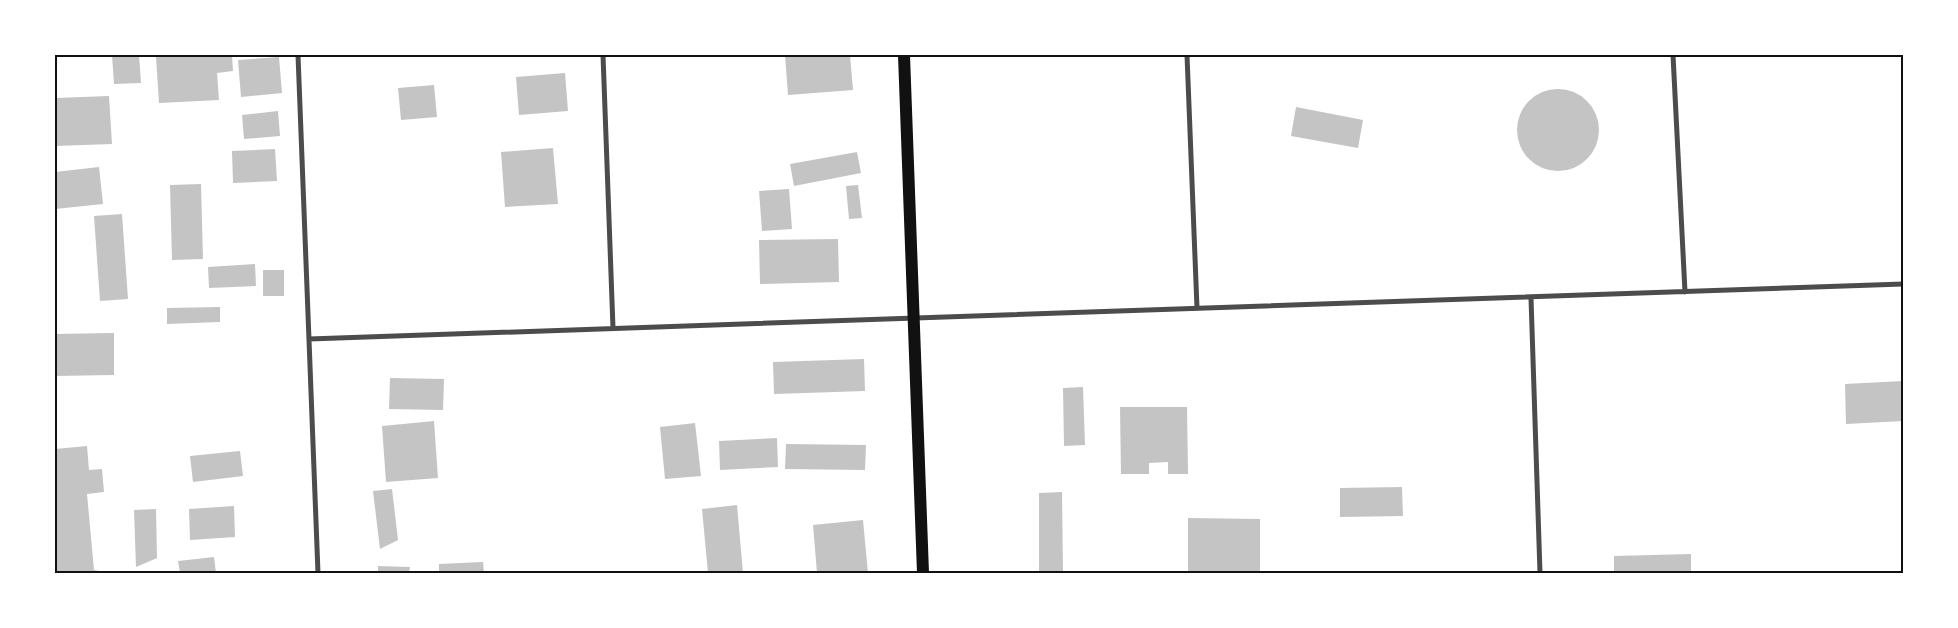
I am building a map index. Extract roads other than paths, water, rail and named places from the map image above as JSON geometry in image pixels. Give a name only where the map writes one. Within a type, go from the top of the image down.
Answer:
[{"type":"main road","points":[[904,55],[922,573]]},
{"type":"street","points":[[298,55],[318,573]]},
{"type":"street","points":[[603,55],[613,328]]},
{"type":"street","points":[[1187,55],[1197,308]]},
{"type":"street","points":[[1673,55],[1685,292]]},
{"type":"street","points":[[309,339],[1903,284]]},
{"type":"street","points":[[1531,298],[1540,573]]}]
